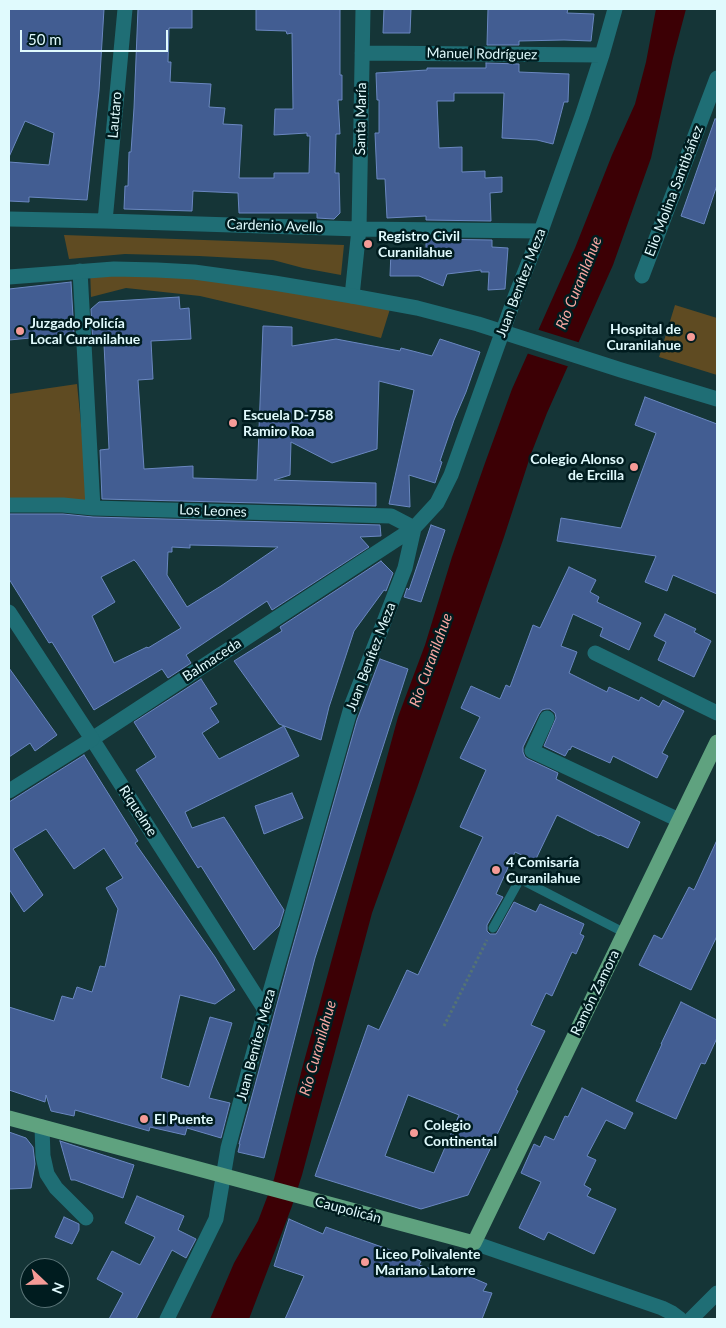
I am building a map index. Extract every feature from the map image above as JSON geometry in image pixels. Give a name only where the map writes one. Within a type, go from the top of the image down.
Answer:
[{"type":"main road","name":"Ramón Zamora","points":[[474,1243],[717,742]]},
{"type":"main road","name":"Caupolicán","points":[[9,1118],[474,1243]]},
{"type":"street","name":"Lautaro","points":[[105,221],[125,9]]},
{"type":"street","name":"Santa María","points":[[352,296],[359,229],[363,9]]},
{"type":"street","name":"Juan Benítez Meza","points":[[168,1319],[216,1218],[228,1148],[352,704],[404,568],[414,528],[437,503],[452,474],[514,296],[541,231],[582,116],[615,9]]},
{"type":"street","name":"Manuel Rodríguez","points":[[362,53],[602,55]]},
{"type":"street","name":"Elio Molina Santibáñez","points":[[642,276],[717,78]]},
{"type":"street","name":"Cardenio Avello","points":[[9,219],[359,229],[541,231]]},
{"type":"street","points":[[9,277],[114,269],[194,272],[352,296],[417,308],[478,324],[717,399]]},
{"type":"street","points":[[80,271],[93,508]]},
{"type":"street","name":"Los Leones","points":[[9,505],[63,505],[93,508],[390,516],[414,528]]},
{"type":"street","name":"Balmaceda","points":[[9,791],[92,739],[414,528]]},
{"type":"street","name":"Riquelme","points":[[9,612],[265,1010]]},
{"type":"street","points":[[595,653],[717,713]]},
{"type":"street","points":[[547,718],[532,751],[679,820]]},
{"type":"street","points":[[42,1127],[43,1156],[47,1174],[56,1188],[86,1218]]},
{"type":"street","name":"Caupolicán","points":[[474,1243],[662,1308],[680,1319]]},
{"type":"street","points":[[691,1319],[717,1293]]},
{"type":"lane","points":[[493,928],[520,879],[625,933]]},
{"type":"path","points":[[444,1026],[493,928]]},
{"type":"shaded area","points":[[64,235],[344,245],[341,275],[273,260],[125,254],[69,259]]},
{"type":"shaded area","points":[[130,262],[243,274],[390,309],[381,338],[200,296],[126,288],[91,297],[90,268]]},
{"type":"shaded area","name":"Hospital de Curanilahue","points":[[675,305],[717,318],[717,375],[659,357]]},
{"type":"shaded area","points":[[77,384],[89,505],[9,500],[9,394]]},
{"type":"water","name":"Río Curanilahue","points":[[656,9],[686,9],[651,158],[613,265],[547,413],[531,454],[504,537],[372,913],[292,1206],[249,1319],[210,1319],[234,1263],[258,1221],[274,1179],[303,1065],[398,717],[425,645],[452,557],[512,389],[575,248],[612,155],[635,104],[646,62]]},
{"type":"pier","points":[[536,329],[581,343],[570,367],[526,353]]},
{"type":"building","points":[[9,9],[104,9],[99,91],[87,200],[29,197],[29,202],[9,201],[9,162],[49,165],[54,133],[25,121],[9,157]]},
{"type":"building","points":[[138,9],[192,9],[192,28],[169,28],[168,62],[171,62],[170,82],[211,84],[209,107],[225,108],[223,124],[242,125],[239,178],[274,178],[274,173],[309,173],[310,136],[307,136],[307,133],[274,135],[275,109],[293,109],[292,33],[256,30],[256,9],[340,9],[342,100],[338,100],[340,134],[336,134],[335,173],[339,173],[340,213],[334,219],[317,218],[317,213],[239,213],[238,193],[193,191],[192,211],[124,209],[125,186],[128,186],[129,152],[131,152]]},
{"type":"building","points":[[384,9],[411,9],[410,33],[383,33]]},
{"type":"building","points":[[488,9],[568,9],[567,13],[594,14],[591,41],[519,41],[519,45],[487,45]]},
{"type":"building","points":[[486,63],[519,64],[519,72],[569,74],[568,102],[564,102],[553,144],[537,140],[502,138],[504,93],[454,93],[454,101],[437,101],[439,148],[462,147],[462,172],[485,171],[485,178],[502,177],[502,192],[490,193],[491,221],[426,220],[426,216],[387,218],[385,179],[377,179],[375,133],[379,133],[379,100],[377,100],[376,73],[427,70],[427,68],[486,68]]},
{"type":"building","points":[[715,119],[717,119],[717,185],[704,224],[681,216]]},
{"type":"building","points":[[426,239],[492,240],[492,247],[508,248],[505,289],[488,290],[489,272],[481,272],[481,270],[447,274],[443,286],[419,276],[390,276],[391,251],[426,252]]},
{"type":"building","points":[[71,282],[74,334],[9,340],[9,289]]},
{"type":"building","points":[[179,297],[180,309],[189,308],[191,339],[151,341],[153,379],[138,380],[144,469],[193,466],[193,478],[257,480],[263,326],[292,327],[292,346],[336,339],[400,351],[401,348],[432,356],[440,339],[480,352],[454,420],[440,461],[442,462],[435,483],[409,475],[410,507],[389,504],[414,390],[379,381],[377,449],[332,463],[291,442],[290,475],[274,480],[376,483],[376,506],[102,499],[100,450],[109,449],[104,344],[93,345],[91,309],[99,302]]},
{"type":"building","points":[[645,397],[717,424],[717,594],[673,575],[667,591],[645,582],[656,556],[557,541],[561,518],[621,528],[656,433],[635,425]]},
{"type":"building","points":[[9,514],[63,514],[93,517],[380,525],[381,536],[360,537],[369,547],[272,610],[267,601],[186,655],[191,663],[168,678],[162,669],[94,710],[52,642],[49,643],[9,579]],"holes":[[[190,545],[278,547],[187,607],[167,575],[168,552],[172,552],[172,547],[190,548]],[[134,560],[181,628],[148,648],[114,663],[92,616],[115,602],[101,577]]]},
{"type":"building","points":[[431,525],[445,530],[421,602],[404,597],[407,588],[409,590]]},
{"type":"building","points":[[381,561],[393,573],[386,591],[384,590],[354,631],[329,707],[321,740],[279,724],[234,661],[282,631],[280,627]]},
{"type":"building","points":[[569,567],[596,580],[590,592],[599,597],[597,602],[641,623],[629,650],[600,636],[603,628],[573,614],[561,646],[577,652],[569,673],[607,692],[609,687],[639,701],[641,697],[659,707],[663,700],[684,711],[662,753],[668,756],[657,778],[613,756],[610,763],[572,746],[565,756],[544,746],[556,718],[555,713],[550,709],[542,710],[539,714],[523,747],[525,757],[558,773],[556,779],[640,822],[628,848],[557,815],[535,861],[515,852],[496,894],[503,897],[487,925],[487,931],[490,934],[496,934],[514,902],[536,912],[540,904],[584,924],[580,934],[584,936],[576,954],[572,952],[552,996],[546,993],[531,1025],[545,1031],[468,1195],[421,1209],[315,1176],[368,1025],[379,1030],[407,970],[418,975],[483,837],[460,827],[486,770],[460,758],[480,717],[461,708],[471,686],[500,699],[506,685],[510,687],[533,625],[540,628]],"holes":[[[408,1095],[459,1115],[434,1173],[385,1156]]]},
{"type":"building","points":[[665,614],[696,629],[694,632],[711,641],[694,677],[658,660],[666,642],[654,636]]},
{"type":"building","points":[[380,659],[408,669],[315,958],[264,1158],[238,1152],[289,960],[357,720]]},
{"type":"building","points":[[9,668],[57,735],[35,751],[30,743],[9,757]]},
{"type":"building","points":[[201,679],[217,704],[210,708],[219,722],[202,733],[219,759],[284,726],[299,756],[185,812],[192,828],[224,817],[284,910],[279,926],[254,950],[201,866],[198,868],[136,770],[156,757],[134,722]]},
{"type":"building","points":[[84,755],[138,841],[135,843],[215,957],[235,990],[215,1004],[180,995],[161,1078],[189,1087],[210,1017],[232,1023],[209,1098],[230,1103],[221,1138],[187,1128],[185,1135],[150,1127],[149,1131],[75,1110],[74,1116],[51,1111],[46,1095],[45,1102],[9,1090],[9,1007],[54,1021],[62,996],[73,999],[77,987],[92,992],[100,966],[105,967],[118,909],[106,888],[123,878],[104,848],[74,869],[46,829],[13,849],[43,895],[24,912],[9,889],[9,802]]},
{"type":"building","points":[[292,793],[303,818],[264,834],[255,806]]},
{"type":"building","points":[[717,840],[717,936],[691,990],[639,965],[654,935],[662,939],[689,887],[694,890]]},
{"type":"building","points":[[681,1002],[717,1020],[717,1038],[705,1064],[701,1063],[676,1119],[636,1101]]},
{"type":"building","points":[[582,1088],[633,1113],[625,1129],[606,1120],[587,1156],[596,1160],[584,1185],[591,1189],[587,1196],[616,1209],[594,1254],[548,1232],[544,1240],[519,1228],[541,1182],[521,1173],[534,1144],[540,1147],[545,1136],[554,1140],[565,1116],[568,1117]]},
{"type":"building","points":[[9,1132],[26,1138],[33,1147],[35,1164],[31,1188],[9,1189]]},
{"type":"building","points":[[60,1141],[134,1165],[123,1198],[71,1180]]},
{"type":"building","points":[[137,1196],[184,1216],[178,1230],[196,1239],[186,1258],[172,1250],[136,1319],[109,1319],[123,1293],[97,1279],[112,1251],[140,1265],[155,1237],[125,1223]]},
{"type":"building","points":[[64,1217],[79,1224],[79,1230],[72,1244],[55,1237]]},
{"type":"building","name":"Liceo Polivalente Mariano Latorre","points":[[289,1219],[323,1234],[326,1227],[421,1261],[419,1265],[449,1275],[452,1269],[487,1284],[483,1291],[492,1293],[482,1319],[285,1319],[304,1276],[274,1266]]},
{"type":"place","name":"Registro Civil Curanilahue","points":[[368,244]]},
{"type":"place","name":"Juzgado Policía Local Curanilahue","points":[[20,331]]},
{"type":"place","name":"Hospital de Curanilahue","points":[[691,337]]},
{"type":"place","name":"Escuela D-758 Ramiro Roa","points":[[233,423]]},
{"type":"place","name":"Colegio Alonso de Ercilla","points":[[634,467]]},
{"type":"place","name":"4 Comisaría Curanilahue","points":[[496,870]]},
{"type":"place","name":"El Puente","points":[[144,1119]]},
{"type":"place","name":"Colegio Continental","points":[[414,1133]]},
{"type":"place","name":"Liceo Polivalente Mariano Latorre","points":[[365,1262]]}]
